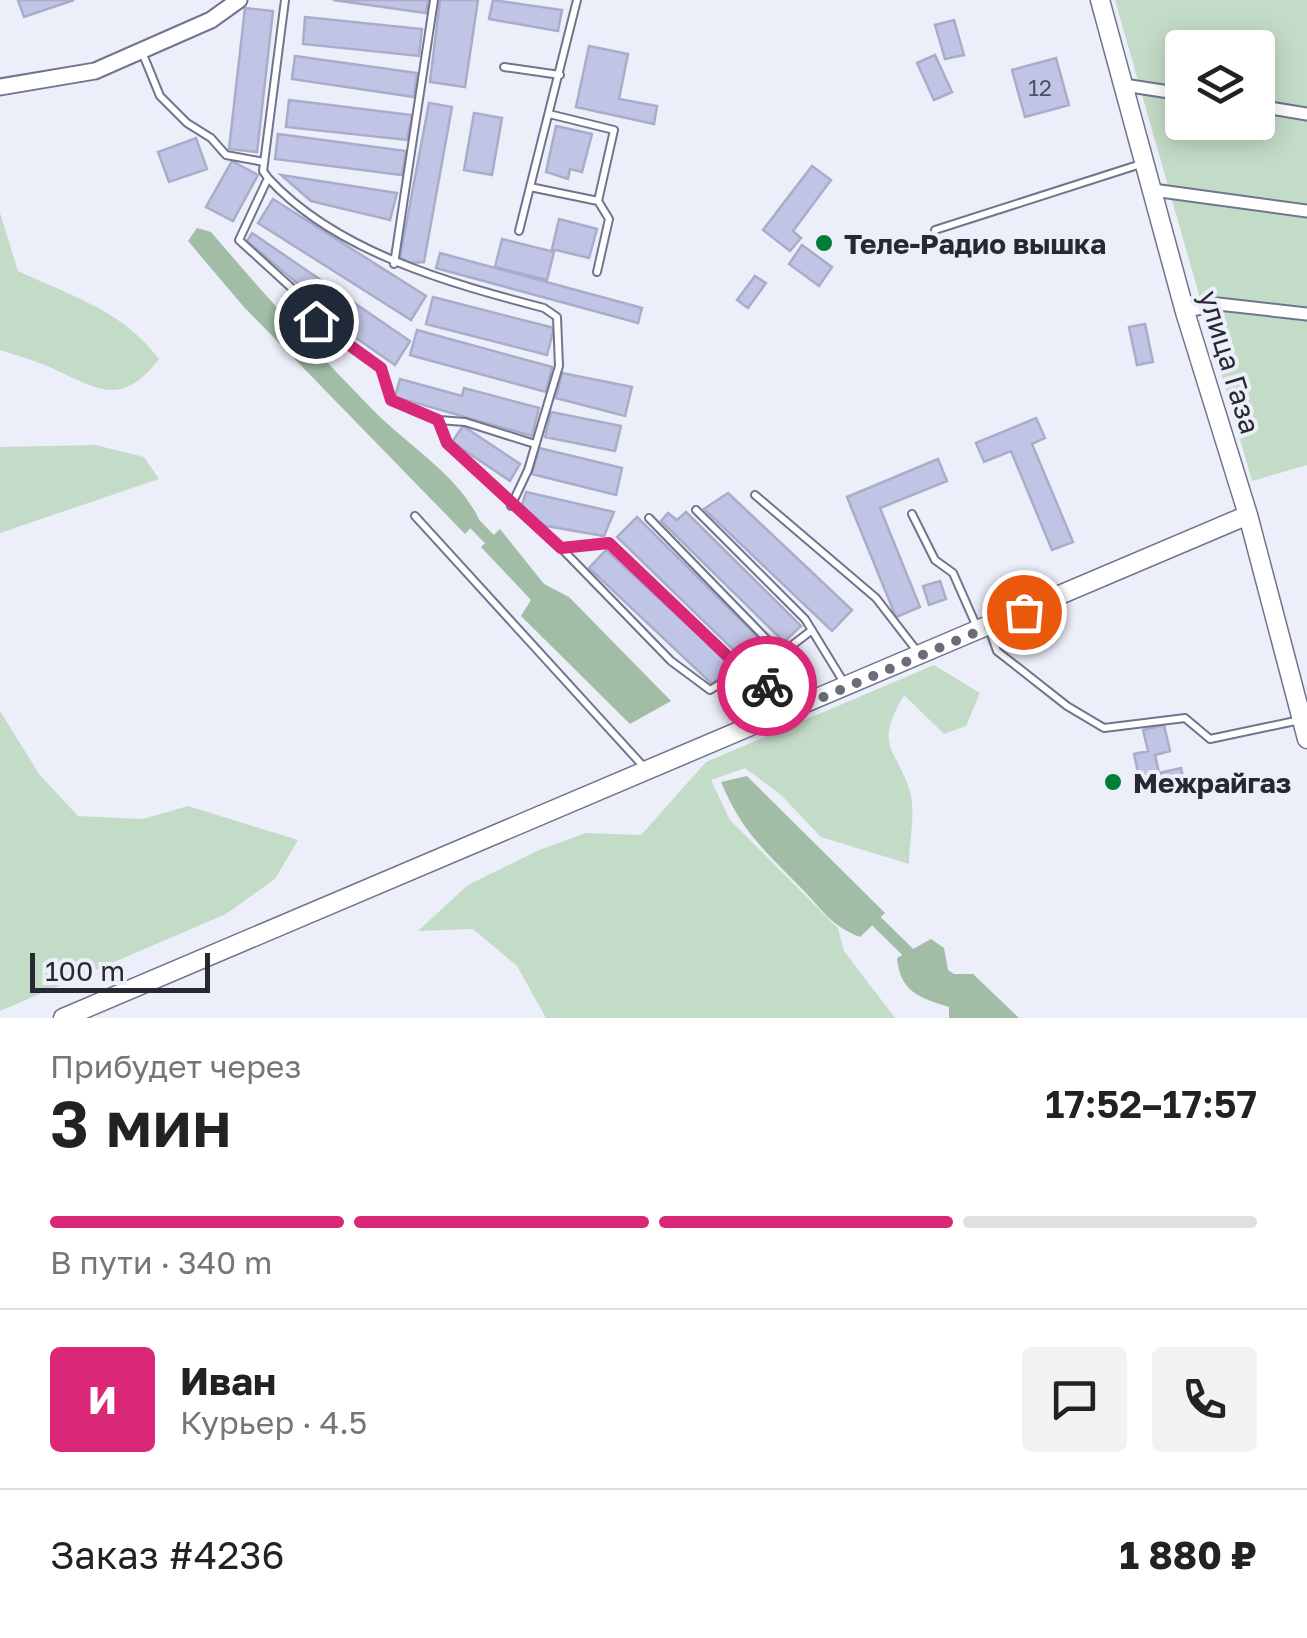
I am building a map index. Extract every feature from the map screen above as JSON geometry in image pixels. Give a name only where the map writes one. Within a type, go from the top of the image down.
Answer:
[{"type":"main road","name":"улица Газа","points":[[1097,0],[1185,312],[1248,515],[1305,731]]},
{"type":"main road","points":[[63,1018],[644,768],[788,712],[1248,515]]},
{"type":"street","points":[[0,88],[95,71],[211,20],[239,0]]},
{"type":"street","points":[[1124,85],[1165,91]]},
{"type":"street","points":[[1275,109],[1307,114]]},
{"type":"street","points":[[1153,190],[1307,211]]},
{"type":"street","points":[[1185,312],[1218,304],[1307,314]]},
{"type":"lane","points":[[285,0],[263,171],[268,178],[287,198],[394,264],[544,308],[556,317],[560,366],[520,496],[511,506]]},
{"type":"lane","points":[[394,264],[434,0]]},
{"type":"lane","points":[[519,231],[577,0]]},
{"type":"lane","points":[[141,51],[160,96],[187,123],[211,138],[226,156],[264,162]]},
{"type":"lane","points":[[504,67],[560,75]]},
{"type":"lane","points":[[549,114],[614,130],[598,202],[608,219],[597,272]]},
{"type":"lane","points":[[935,230],[1146,163]]},
{"type":"lane","points":[[268,178],[239,240],[296,292],[316,321],[381,368],[391,400],[438,420],[466,422],[535,444]]},
{"type":"lane","points":[[530,187],[598,202]]},
{"type":"lane","points":[[438,420],[447,443],[561,548],[671,662],[710,690],[742,670]]},
{"type":"lane","points":[[755,495],[876,598],[921,655]]},
{"type":"lane","points":[[696,510],[812,630],[846,687]]},
{"type":"lane","points":[[912,514],[935,560],[953,573],[997,651],[1067,706],[1104,728],[1184,718],[1210,739],[1305,731]]},
{"type":"lane","points":[[416,516],[644,768]]},
{"type":"lane","points":[[649,518],[780,652],[810,702]]},
{"type":"lane","points":[[561,548],[609,543],[742,670],[756,673],[788,712]]},
{"type":"lane","points":[[756,673],[812,630]]},
{"type":"shaded area","points":[[1115,0],[1307,0],[1307,465],[1252,481]]},
{"type":"shaded area","points":[[0,213],[18,271],[95,306],[129,328],[159,359],[146,374],[122,389],[110,390],[0,350]]},
{"type":"shaded area","points":[[197,228],[211,232],[351,388],[458,488],[479,519],[465,534],[243,306],[188,241]]},
{"type":"shaded area","points":[[95,445],[144,457],[159,479],[0,533],[0,447]]},
{"type":"shaded area","points":[[500,529],[544,584],[569,597],[671,701],[630,724],[521,616],[531,600],[481,547]]},
{"type":"shaded area","points":[[934,665],[980,693],[966,726],[944,734],[904,695],[895,712],[890,746],[912,800],[909,864],[821,837],[781,795],[745,768],[711,780],[730,820],[838,928],[844,951],[895,1018],[546,1018],[517,966],[473,929],[418,931],[468,885],[539,850],[586,833],[641,835],[706,762]]},
{"type":"shaded area","points":[[0,711],[39,774],[78,816],[143,819],[188,806],[298,840],[275,879],[226,914],[0,1011]]},
{"type":"shaded area","points":[[747,776],[885,913],[860,937],[830,918],[747,830],[721,782]]},
{"type":"shaded area","points":[[931,939],[944,948],[948,970],[954,974],[973,974],[1019,1018],[949,1018],[949,1007],[913,992],[902,979],[897,958]]},
{"type":"building","points":[[18,0],[74,0],[24,17]]},
{"type":"building","points":[[333,0],[428,0],[426,13]]},
{"type":"building","points":[[440,0],[478,0],[465,87],[430,82]]},
{"type":"building","points":[[493,0],[562,10],[558,31],[489,19]]},
{"type":"building","points":[[245,8],[273,11],[257,152],[229,149]]},
{"type":"building","points":[[305,17],[422,29],[419,56],[303,44]]},
{"type":"building","points":[[954,20],[964,55],[945,59],[935,25]]},
{"type":"building","points":[[589,46],[628,54],[619,99],[657,106],[654,124],[576,107]]},
{"type":"building","points":[[935,55],[952,92],[934,100],[917,63]]},
{"type":"building","points":[[295,56],[417,73],[414,97],[292,79]]},
{"type":"building","points":[[1056,58],[1069,105],[1025,117],[1012,70]]},
{"type":"building","points":[[289,100],[412,115],[407,140],[286,127]]},
{"type":"building","points":[[429,103],[452,107],[424,262],[410,263],[400,257]]},
{"type":"building","points":[[474,113],[502,118],[492,175],[464,170]]},
{"type":"building","points":[[556,126],[592,134],[582,172],[570,169],[568,179],[546,172]]},
{"type":"building","points":[[278,134],[406,151],[402,175],[275,159]]},
{"type":"building","points":[[196,138],[207,169],[169,182],[158,152]]},
{"type":"building","points":[[232,161],[258,175],[233,221],[206,207]]},
{"type":"building","points":[[812,166],[831,180],[793,231],[801,238],[790,251],[763,230]]},
{"type":"building","points":[[281,175],[397,193],[390,220],[311,201]]},
{"type":"building","points":[[273,199],[426,296],[411,320],[258,223]]},
{"type":"building","points":[[559,219],[597,229],[589,258],[552,249]]},
{"type":"building","points":[[252,233],[410,341],[395,365],[317,311],[310,294],[247,241]]},
{"type":"building","points":[[502,239],[554,252],[547,280],[495,267]]},
{"type":"building","points":[[802,245],[832,267],[819,286],[789,264]]},
{"type":"building","points":[[440,253],[642,308],[638,323],[436,268]]},
{"type":"building","points":[[755,276],[766,283],[748,308],[737,300]]},
{"type":"building","points":[[433,297],[554,328],[547,355],[426,324]]},
{"type":"building","points":[[1145,324],[1153,362],[1137,365],[1129,327]]},
{"type":"building","points":[[417,330],[552,367],[546,392],[410,355]]},
{"type":"building","points":[[562,373],[632,387],[625,416],[556,398]]},
{"type":"building","points":[[400,379],[462,396],[464,388],[539,408],[532,436],[395,397]]},
{"type":"building","points":[[551,412],[621,426],[615,451],[545,437]]},
{"type":"building","points":[[1036,418],[1045,438],[1032,444],[1073,542],[1052,550],[1011,451],[984,462],[976,443]]},
{"type":"building","points":[[463,426],[520,464],[510,481],[452,442]]},
{"type":"building","points":[[539,448],[622,468],[616,495],[532,474]]},
{"type":"building","points":[[938,459],[947,481],[880,508],[920,607],[896,617],[847,497]]},
{"type":"building","points":[[526,492],[614,512],[604,536],[541,525],[522,505]]},
{"type":"building","points":[[728,493],[852,610],[832,631],[704,509]]},
{"type":"building","points":[[686,512],[801,626],[784,642],[661,521],[668,513],[677,520]]},
{"type":"building","points":[[637,517],[767,646],[749,665],[617,537]]},
{"type":"building","points":[[606,550],[732,665],[712,684],[589,568]]},
{"type":"building","points":[[940,581],[946,599],[929,605],[923,586]]},
{"type":"building","points":[[1164,725],[1170,751],[1155,755],[1159,773],[1181,768],[1184,781],[1157,787],[1154,773],[1139,777],[1134,754],[1148,751],[1143,730]]},
{"type":"waterway","points":[[463,512],[501,551]]},
{"type":"waterway","points":[[867,912],[917,961]]},
{"type":"way so far","points":[[767,686],[788,712],[1024,612]]},
{"type":"place","name":"Теле-Радио вышка","points":[[824,243]]},
{"type":"place","name":"Межрайгаз","points":[[1113,782]]},
{"type":"route","points":[[316,321],[381,368],[391,400],[438,420],[447,443],[561,548],[609,543],[742,670],[756,673],[767,686]]}]
